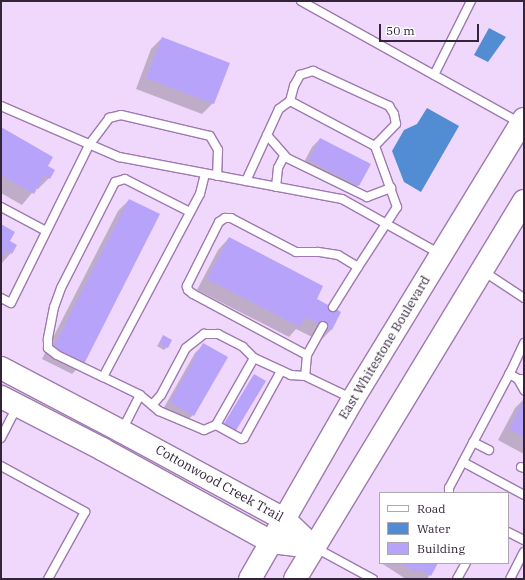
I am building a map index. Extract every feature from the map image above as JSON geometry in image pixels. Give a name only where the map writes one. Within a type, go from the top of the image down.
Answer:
[{"type":"main road","name":"East Whitestone Boulevard","points":[[250,579],[353,399],[523,121]]},
{"type":"main road","points":[[295,579],[524,201]]},
{"type":"main road","name":"Cottonwood Creek Trail","points":[[1,368],[284,519],[313,547]]},
{"type":"main road","name":"Cottonwood Creek Trail","points":[[9,402],[102,449],[271,542],[313,547]]},
{"type":"lane","points":[[301,1],[434,75],[523,121]]},
{"type":"lane","points":[[434,75],[471,1]]},
{"type":"lane","points":[[246,181],[279,109],[290,101],[294,86],[300,75],[313,71],[389,106],[394,114],[396,124],[375,146]]},
{"type":"lane","points":[[290,101],[375,146],[397,207],[388,224],[358,267],[333,308]]},
{"type":"lane","points":[[1,106],[119,157],[342,199],[442,255]]},
{"type":"lane","points":[[1,298],[11,303],[89,145],[109,118],[121,115],[210,136],[218,150],[217,176]]},
{"type":"lane","points":[[267,135],[284,156],[367,197],[391,188]]},
{"type":"lane","points":[[276,187],[278,168],[284,156]]},
{"type":"lane","points":[[103,377],[200,194],[206,174]]},
{"type":"lane","points":[[190,212],[125,179],[115,182],[61,288],[54,307],[48,339],[48,348],[57,355],[140,395],[159,411],[204,430],[216,425],[254,358]]},
{"type":"lane","points":[[1,207],[46,231]]},
{"type":"lane","points":[[306,355],[188,290],[187,286],[219,222],[225,218],[231,218],[296,252],[318,252],[338,255],[358,267]]},
{"type":"lane","points":[[482,270],[524,298]]},
{"type":"lane","points":[[305,376],[306,355],[323,326]]},
{"type":"lane","points":[[152,405],[160,395],[186,348],[204,334],[218,334],[243,348],[254,358],[281,371],[291,375],[305,376],[353,399]]},
{"type":"lane","points":[[449,492],[449,488],[524,343]]},
{"type":"lane","points":[[216,425],[242,439],[244,438],[281,371]]},
{"type":"lane","points":[[509,374],[521,379],[524,390]]},
{"type":"lane","points":[[121,431],[140,395]]},
{"type":"lane","points":[[1,438],[9,402]]},
{"type":"lane","points":[[474,442],[489,450]]},
{"type":"lane","points":[[463,462],[524,495]]},
{"type":"lane","points":[[1,466],[85,512],[48,579]]},
{"type":"lane","points":[[509,532],[524,540]]},
{"type":"lane","points":[[313,547],[373,579]]},
{"type":"lane","points":[[510,579],[524,552]]},
{"type":"lane","points":[[457,579],[465,564]]},
{"type":"water","points":[[489,28],[506,37],[488,62],[474,55]]},
{"type":"water","points":[[427,108],[459,126],[421,192],[404,182],[392,151],[404,130],[417,124]]},
{"type":"building","points":[[162,37],[230,63],[214,104],[146,78]]},
{"type":"building","points":[[1,127],[53,157],[48,166],[55,170],[50,179],[44,175],[34,194],[1,175]]},
{"type":"building","points":[[320,138],[371,164],[359,186],[309,160]]},
{"type":"building","points":[[129,199],[160,214],[84,364],[53,348]]},
{"type":"building","points":[[1,224],[15,232],[10,241],[17,245],[12,254],[6,250],[1,259]]},
{"type":"building","points":[[229,237],[323,286],[317,299],[341,312],[332,330],[305,317],[300,327],[207,279]]},
{"type":"building","points":[[163,335],[172,340],[168,348],[159,343]]},
{"type":"building","points":[[203,343],[228,357],[194,416],[170,402]]},
{"type":"building","points":[[254,374],[266,381],[235,432],[223,425]]},
{"type":"building","points":[[524,400],[524,437],[509,429]]},
{"type":"building","points":[[401,564],[437,564],[431,576],[418,569],[417,572]]}]
